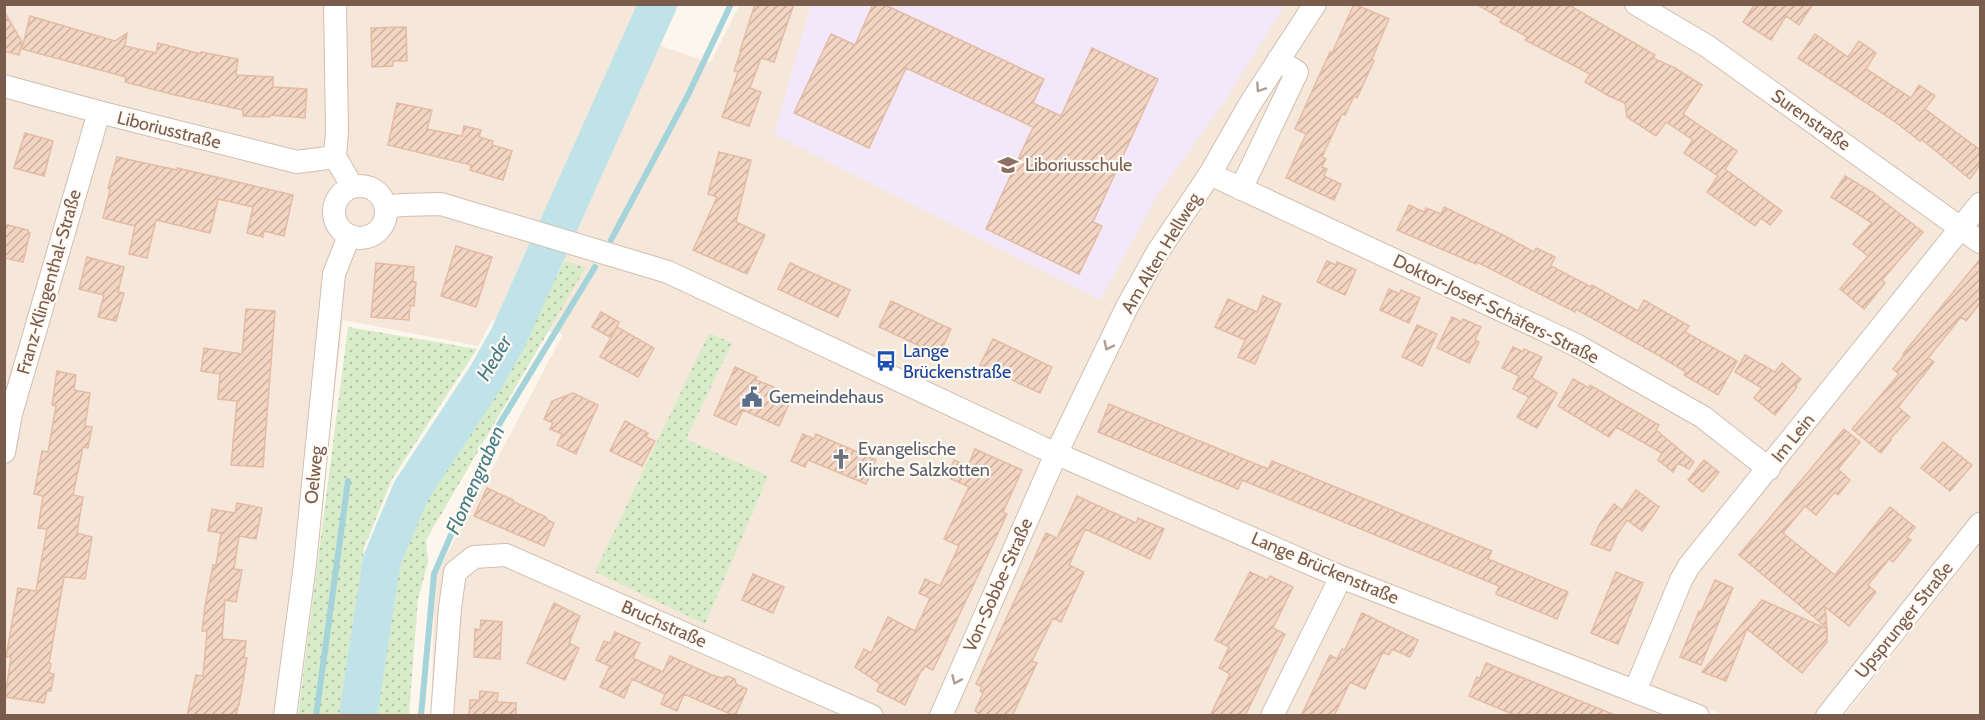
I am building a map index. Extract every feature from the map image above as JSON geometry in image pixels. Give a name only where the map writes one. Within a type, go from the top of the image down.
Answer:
[{"type":"street","points":[[335,4],[337,131],[335,158],[352,186]]},
{"type":"street","name":"Am Alten Hellweg","points":[[1056,453],[1127,307],[1157,253],[1210,174],[1250,104],[1315,4]]},
{"type":"street","name":"Surenstraße","points":[[1636,4],[1707,46],[1980,242]]},
{"type":"street","points":[[1241,189],[1297,72],[1278,60]]},
{"type":"street","name":"Liboriusstraße","points":[[4,86],[297,162],[335,158]]},
{"type":"street","name":"Franz-Klingenthal-Straße","points":[[4,452],[10,414],[99,112]]},
{"type":"street","name":"Doktor-Josef-Schäfers-Straße","points":[[1210,174],[1576,345],[1703,417],[1769,469]]},
{"type":"street","points":[[352,186],[374,189],[381,196],[386,207],[384,222],[376,233],[362,238],[349,236],[338,226],[333,210],[335,201],[352,186]]},
{"type":"street","name":"Lange Brückenstraße","points":[[386,207],[441,204],[668,272],[1056,453],[1341,577],[1698,716]]},
{"type":"street","name":"Im Lein","points":[[1635,691],[1681,580],[1689,567],[1980,204]]},
{"type":"street","name":"Oelweg","points":[[285,716],[305,564],[334,274],[349,236]]},
{"type":"street","name":"Von-Sobbe-Straße","points":[[941,716],[1056,453]]},
{"type":"street","name":"Upsprunger Straße","points":[[1827,716],[1980,524]]},
{"type":"street","name":"Bruchstraße","points":[[442,716],[455,572],[474,557],[506,555],[872,716]]},
{"type":"street","points":[[1272,716],[1341,577]]},
{"type":"shaded area","points":[[740,4],[1980,5],[1980,511],[1820,715],[1724,715],[1338,569],[668,283],[1667,715],[431,715],[435,577],[563,334],[492,320],[478,346],[343,320],[296,715],[5,715],[4,5],[639,5],[625,33],[710,63]]},
{"type":"shaded area","name":"Liboriusschule","points":[[1026,4],[1032,7],[1034,4],[1285,5],[1224,102],[1157,196],[1100,300],[774,134],[811,5]]},
{"type":"shaded area","points":[[1980,543],[1980,715],[1845,715]]},
{"type":"green space","points":[[565,261],[586,267],[426,540],[428,562],[418,599],[409,715],[374,715],[389,582],[397,549],[409,522],[521,345],[526,331]]},
{"type":"green space","points":[[348,327],[477,349],[392,479],[364,548],[346,715],[298,715]]},
{"type":"green space","points":[[709,333],[732,343],[686,439],[768,476],[705,624],[595,572]]},
{"type":"building","points":[[755,4],[794,4],[774,62],[761,58],[750,88],[761,92],[749,126],[722,117],[738,72],[734,71]]},
{"type":"building","name":"Liboriusschule","points":[[873,4],[883,4],[1044,79],[1033,103],[1061,116],[1092,48],[1158,79],[1093,222],[1102,226],[1079,274],[986,229],[1033,127],[906,68],[869,148],[794,113],[831,34],[855,45]]},
{"type":"building","points":[[1354,4],[1389,19],[1372,59],[1374,61],[1357,98],[1354,96],[1345,115],[1342,114],[1322,157],[1326,159],[1322,167],[1327,169],[1324,176],[1341,184],[1334,200],[1286,178],[1306,134],[1295,129]]},
{"type":"building","points":[[1476,4],[1567,4],[1655,55],[1653,58],[1675,68],[1702,85],[1683,114],[1737,151],[1725,169],[1782,211],[1770,225],[1761,218],[1755,226],[1707,192],[1718,176],[1684,153],[1693,140],[1666,122],[1656,136],[1627,117],[1625,103],[1585,82],[1590,74],[1525,40],[1527,37],[1500,22],[1502,19]]},
{"type":"building","points":[[1755,4],[1813,4],[1799,25],[1786,16],[1771,40],[1743,22]]},
{"type":"building","points":[[4,11],[22,42],[19,55],[4,51]]},
{"type":"building","points":[[30,16],[115,41],[127,33],[125,46],[156,53],[158,43],[201,54],[201,52],[238,59],[236,75],[273,77],[273,87],[307,89],[305,118],[270,115],[270,117],[243,116],[243,110],[125,82],[126,77],[22,49]]},
{"type":"building","points":[[406,27],[407,61],[393,61],[393,66],[372,67],[371,28]]},
{"type":"building","points":[[1815,34],[1848,57],[1859,41],[1876,53],[1866,69],[1911,98],[1919,85],[1935,96],[1925,109],[1980,150],[1980,165],[1970,179],[1921,139],[1920,141],[1894,121],[1798,58]]},
{"type":"building","points":[[397,103],[432,110],[427,129],[462,136],[464,126],[481,130],[479,137],[493,141],[492,145],[512,151],[503,180],[470,170],[471,165],[388,145]]},
{"type":"building","points":[[25,133],[53,141],[44,176],[14,168]]},
{"type":"building","points":[[719,152],[751,160],[736,222],[765,235],[747,274],[693,250],[717,197],[708,194]]},
{"type":"building","points":[[117,157],[177,170],[177,168],[293,195],[284,236],[264,231],[263,237],[247,233],[253,207],[218,199],[210,233],[156,220],[147,258],[129,254],[135,226],[103,218],[110,190],[108,188]]},
{"type":"building","points":[[1845,176],[1872,192],[1923,232],[1882,280],[1885,283],[1864,309],[1840,289],[1868,256],[1853,244],[1872,223],[1831,197]]},
{"type":"building","points":[[1409,205],[1424,212],[1426,208],[1441,214],[1444,207],[1534,252],[1536,248],[1555,257],[1551,266],[1591,287],[1592,285],[1638,311],[1644,300],[1689,326],[1685,332],[1737,361],[1718,395],[1684,375],[1686,372],[1658,355],[1576,309],[1575,312],[1477,262],[1476,264],[1397,230]]},
{"type":"building","points":[[4,224],[28,230],[30,233],[23,262],[4,258]]},
{"type":"building","points":[[456,246],[492,257],[476,307],[441,296]]},
{"type":"building","points":[[87,257],[124,267],[118,292],[124,293],[116,321],[98,317],[104,295],[79,289]]},
{"type":"building","points":[[1980,259],[1980,303],[1966,321],[1961,317],[1928,358],[1934,362],[1898,407],[1910,417],[1881,453],[1852,429],[1899,374],[1893,369],[1903,354]]},
{"type":"building","points":[[1327,261],[1336,265],[1337,262],[1356,270],[1345,295],[1317,282]]},
{"type":"building","points":[[376,263],[414,267],[413,282],[416,282],[414,306],[410,305],[409,320],[371,317]]},
{"type":"building","points":[[790,263],[850,290],[838,317],[778,289]]},
{"type":"building","points":[[1389,289],[1399,294],[1401,290],[1420,298],[1409,323],[1380,310]]},
{"type":"building","points":[[1263,296],[1281,304],[1255,364],[1238,357],[1245,340],[1215,327],[1228,299],[1257,312]]},
{"type":"building","points":[[891,301],[951,329],[939,355],[879,327]]},
{"type":"building","points":[[246,309],[275,311],[263,467],[231,465],[237,401],[218,399],[220,374],[201,371],[204,348],[242,354]]},
{"type":"building","points":[[601,312],[619,322],[611,338],[592,327]]},
{"type":"building","points":[[1452,317],[1481,327],[1475,340],[1479,342],[1469,363],[1437,348]]},
{"type":"building","points":[[1417,325],[1437,334],[1422,366],[1402,357]]},
{"type":"building","points":[[617,327],[654,348],[638,377],[600,357]]},
{"type":"building","points":[[993,339],[1052,367],[1040,393],[980,365]]},
{"type":"building","points":[[1513,347],[1542,357],[1532,378],[1557,393],[1537,428],[1517,417],[1529,397],[1513,389],[1519,376],[1502,368]]},
{"type":"building","points":[[1745,355],[1775,372],[1782,363],[1801,379],[1775,415],[1754,398],[1762,388],[1735,372]]},
{"type":"building","name":"Gemeindehaus","points":[[735,367],[757,377],[756,380],[774,387],[772,392],[791,400],[779,426],[743,410],[736,425],[714,415]]},
{"type":"building","points":[[57,371],[76,375],[74,390],[90,393],[85,426],[92,427],[88,448],[83,447],[73,495],[83,497],[77,533],[92,537],[85,579],[64,577],[49,663],[51,664],[49,673],[54,674],[51,691],[47,691],[44,703],[5,697],[11,657],[6,657],[18,588],[36,591],[47,529],[38,528],[43,496],[34,494],[42,451],[48,452],[56,406],[52,405]]},
{"type":"building","points":[[1573,379],[1589,388],[1590,385],[1659,425],[1656,430],[1694,462],[1689,469],[1678,463],[1673,472],[1658,460],[1662,453],[1616,427],[1609,437],[1558,406]]},
{"type":"building","points":[[573,393],[598,405],[576,454],[557,445],[562,434],[550,429],[553,423],[544,419],[552,401]]},
{"type":"building","points":[[1109,404],[1268,469],[1272,461],[1492,551],[1488,559],[1568,592],[1557,619],[1496,594],[1499,586],[1242,480],[1238,489],[1098,432]]},
{"type":"building","points":[[625,421],[648,433],[646,437],[655,441],[642,466],[610,451]]},
{"type":"building","points":[[1844,429],[1860,442],[1838,469],[1850,480],[1838,495],[1835,492],[1816,515],[1805,506],[1783,533],[1835,575],[1890,507],[1915,527],[1907,537],[1911,540],[1893,562],[1889,559],[1868,585],[1876,592],[1849,626],[1825,607],[1827,628],[1739,555]]},
{"type":"building","name":"Evangelische Kirche Salzkotten","points":[[803,434],[814,439],[816,434],[876,460],[866,484],[808,460],[805,467],[791,461]]},
{"type":"building","points":[[1943,442],[1972,465],[1950,491],[1921,468]]},
{"type":"building","points":[[975,449],[1022,470],[1003,512],[1007,514],[933,670],[925,666],[922,669],[905,705],[877,691],[880,684],[855,667],[864,649],[871,653],[888,617],[915,631],[930,598],[919,593],[925,579],[940,586],[959,546],[944,539],[969,487],[947,477],[954,460],[968,466]]},
{"type":"building","points":[[1704,460],[1719,472],[1703,492],[1688,480]]},
{"type":"building","points":[[487,488],[554,523],[544,546],[474,516]]},
{"type":"building","points":[[1636,490],[1659,507],[1642,531],[1627,520],[1610,551],[1591,544],[1599,525],[1614,504],[1622,510]]},
{"type":"building","points":[[1077,496],[1136,523],[1138,518],[1164,529],[1150,559],[1085,529],[1069,565],[1084,572],[1061,622],[1053,618],[1032,661],[1037,663],[1012,716],[984,716],[975,711],[983,693],[980,691],[982,687],[976,684],[1046,533],[1057,538]]},
{"type":"building","points":[[237,503],[262,508],[256,539],[239,536],[234,569],[242,570],[236,602],[225,600],[222,639],[246,641],[244,658],[247,658],[239,705],[236,716],[187,716],[196,675],[203,676],[207,631],[202,631],[205,606],[213,565],[216,565],[221,533],[208,531],[212,509],[235,513]]},
{"type":"building","points":[[1250,572],[1267,580],[1270,576],[1293,587],[1273,628],[1285,634],[1245,716],[1210,716],[1230,674],[1219,668],[1229,647],[1215,640]]},
{"type":"building","points":[[1616,572],[1643,583],[1618,644],[1591,633]]},
{"type":"building","points":[[753,574],[784,587],[773,613],[742,600]]},
{"type":"building","points":[[1715,580],[1733,588],[1701,665],[1680,657]]},
{"type":"building","points":[[1762,600],[1827,629],[1827,642],[1802,673],[1747,629],[1726,681],[1702,672]]},
{"type":"building","points":[[554,603],[580,616],[569,643],[579,648],[565,680],[527,663]]},
{"type":"building","points":[[1362,613],[1418,640],[1410,657],[1392,649],[1389,655],[1383,652],[1365,689],[1350,682],[1334,716],[1301,716],[1330,655],[1337,659],[1342,649],[1345,650]]},
{"type":"building","points":[[481,620],[502,622],[500,659],[474,657],[475,629],[480,630]]},
{"type":"building","points":[[615,632],[640,643],[633,658],[663,672],[670,656],[712,675],[735,679],[736,684],[747,689],[735,716],[684,694],[677,711],[661,704],[665,694],[632,679],[624,698],[600,687],[610,666],[596,660],[604,641],[610,643]]},
{"type":"building","points":[[1486,663],[1615,716],[1517,716],[1469,696]]},
{"type":"building","points":[[480,691],[498,693],[497,702],[516,703],[516,716],[469,716],[470,700],[479,700]]},
{"type":"waterway","name":"Heder","points":[[358,716],[382,560],[411,491],[486,377],[508,338],[658,4]]},
{"type":"waterway","name":"Flomengraben","points":[[611,240],[688,95],[731,4]]},
{"type":"waterway","name":"Flomengraben","points":[[421,716],[434,574],[500,423],[595,267]]},
{"type":"waterway","points":[[316,716],[348,481]]},
{"type":"place","name":"Liboriusschule","points":[[1008,165]]},
{"type":"place","name":"Lange Brückenstraße","points":[[886,361]]},
{"type":"place","name":"Gemeindehaus","points":[[752,397]]},
{"type":"place","name":"Evangelische Kirche Salzkotten","points":[[841,459]]}]
